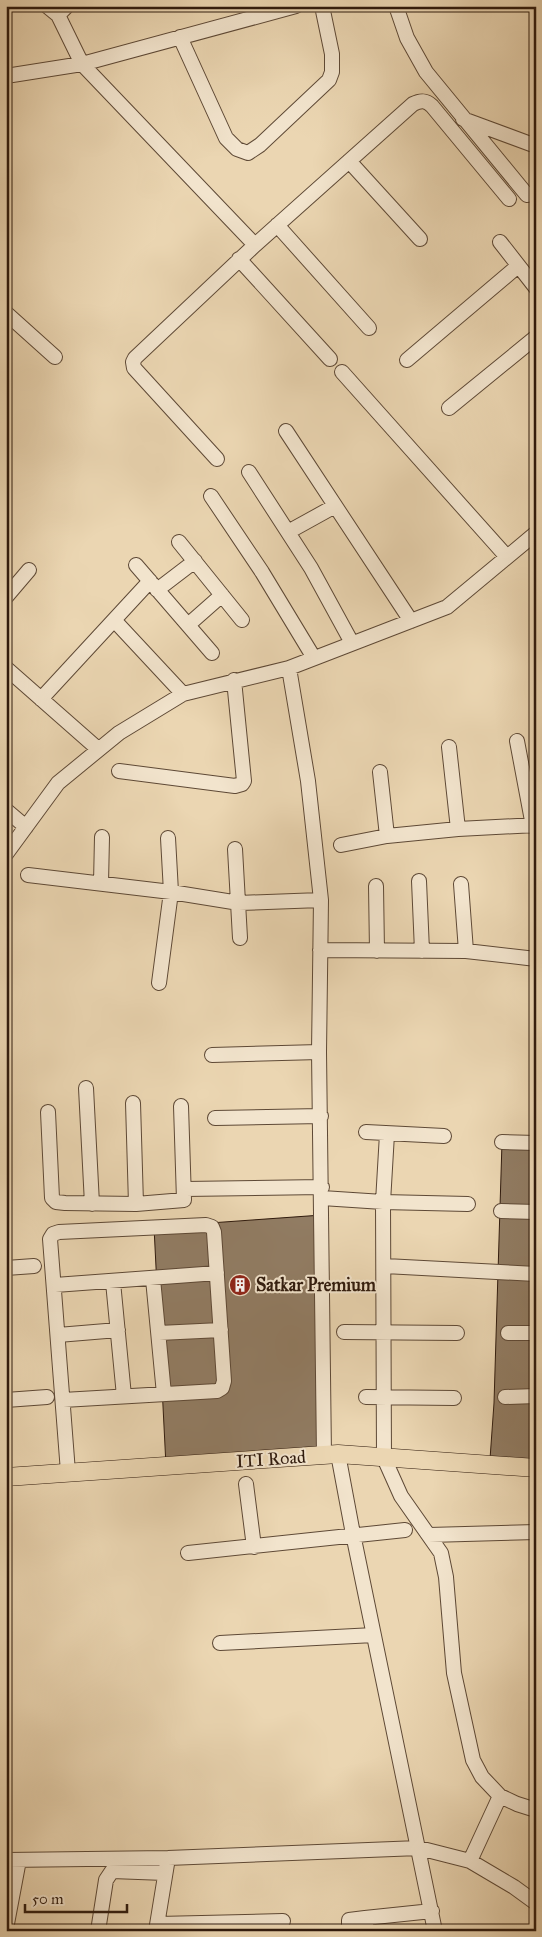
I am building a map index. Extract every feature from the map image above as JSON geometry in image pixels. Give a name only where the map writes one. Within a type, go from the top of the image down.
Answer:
[{"type":"main road","name":"ITI Road","points":[[6,1477],[331,1455],[536,1468]]},
{"type":"street","points":[[6,76],[82,64],[296,6]]},
{"type":"street","points":[[180,37],[226,138],[237,150],[248,152],[260,146],[328,80],[333,63],[322,6]]},
{"type":"street","points":[[396,6],[407,38],[416,56],[462,118],[527,195]]},
{"type":"street","points":[[57,9],[82,64],[255,245]]},
{"type":"street","points":[[217,459],[138,373],[133,362],[239,259],[413,104],[420,100],[428,102],[509,199]]},
{"type":"street","points":[[462,118],[536,146]]},
{"type":"street","points":[[349,161],[420,240]]},
{"type":"street","points":[[278,225],[369,328]]},
{"type":"street","points":[[500,242],[536,288]]},
{"type":"street","points":[[239,259],[330,359]]},
{"type":"street","points":[[407,360],[518,266]]},
{"type":"street","points":[[6,313],[55,357]]},
{"type":"street","points":[[448,408],[536,337]]},
{"type":"street","points":[[342,372],[507,557]]},
{"type":"street","points":[[286,431],[411,621]]},
{"type":"street","points":[[249,472],[311,568],[352,643]]},
{"type":"street","points":[[211,496],[262,572],[314,658]]},
{"type":"street","points":[[288,532],[335,506]]},
{"type":"street","points":[[6,854],[58,782],[119,733],[183,694],[288,668],[447,607],[536,533]]},
{"type":"street","points":[[179,542],[242,620]]},
{"type":"street","points":[[41,699],[114,620],[154,586],[194,561]]},
{"type":"street","points":[[136,565],[212,653]]},
{"type":"street","points":[[6,596],[29,570]]},
{"type":"street","points":[[188,625],[222,595]]},
{"type":"street","points":[[114,620],[183,694]]},
{"type":"street","points":[[6,668],[98,749]]},
{"type":"street","points":[[288,668],[308,781],[321,900],[320,1052],[322,1193],[331,1455],[353,1534],[435,1931]]},
{"type":"street","points":[[119,771],[235,786],[242,784],[244,781],[234,680]]},
{"type":"street","points":[[341,846],[387,836],[458,829],[534,825],[517,741]]},
{"type":"street","points":[[449,747],[458,829]]},
{"type":"street","points":[[380,772],[387,836]]},
{"type":"street","points":[[6,810],[26,827]]},
{"type":"street","points":[[101,883],[102,837]]},
{"type":"street","points":[[159,983],[171,892],[168,838]]},
{"type":"street","points":[[236,849],[240,938]]},
{"type":"street","points":[[28,875],[171,892],[239,903],[321,900]]},
{"type":"street","points":[[419,881],[422,951]]},
{"type":"street","points":[[461,884],[466,951]]},
{"type":"street","points":[[376,886],[378,951]]},
{"type":"street","points":[[320,950],[466,951],[536,959]]},
{"type":"street","points":[[212,1055],[320,1052]]},
{"type":"street","points":[[86,1088],[92,1204]]},
{"type":"street","points":[[133,1103],[136,1204]]},
{"type":"street","points":[[48,1112],[52,1198],[56,1202],[136,1204],[184,1200],[181,1106]]},
{"type":"street","points":[[215,1118],[321,1116]]},
{"type":"street","points":[[366,1132],[444,1136]]},
{"type":"street","points":[[387,1134],[384,1202],[384,1458],[400,1496],[436,1544],[444,1563],[454,1672],[473,1760],[482,1776],[500,1796],[536,1810]]},
{"type":"street","points":[[502,1142],[536,1143]]},
{"type":"street","points":[[185,1189],[322,1193],[384,1202],[468,1204]]},
{"type":"street","points":[[501,1211],[536,1212]]},
{"type":"street","points":[[63,1400],[217,1391],[222,1388],[224,1381],[221,1330],[214,1232],[212,1227],[206,1225],[59,1232],[50,1239],[68,1472]]},
{"type":"street","points":[[6,1268],[34,1266]]},
{"type":"street","points":[[385,1266],[536,1274]]},
{"type":"street","points":[[55,1285],[217,1273]]},
{"type":"street","points":[[153,1279],[164,1394]]},
{"type":"street","points":[[113,1282],[124,1396]]},
{"type":"street","points":[[58,1336],[118,1330]]},
{"type":"street","points":[[159,1333],[221,1330]]},
{"type":"street","points":[[344,1332],[457,1333]]},
{"type":"street","points":[[508,1333],[536,1333]]},
{"type":"street","points":[[506,1397],[536,1396]]},
{"type":"street","points":[[6,1400],[46,1397]]},
{"type":"street","points":[[366,1397],[454,1398]]},
{"type":"street","points":[[246,1484],[254,1547]]},
{"type":"street","points":[[188,1553],[254,1547],[353,1534],[405,1530]]},
{"type":"street","points":[[429,1535],[536,1532]]},
{"type":"street","points":[[220,1643],[374,1635]]},
{"type":"street","points":[[470,1861],[500,1796]]},
{"type":"street","points":[[6,1929],[13,1860],[168,1858],[419,1848],[470,1861],[514,1887],[536,1903]]},
{"type":"street","points":[[168,1858],[157,1927],[242,1927],[283,1921]]},
{"type":"street","points":[[98,1931],[106,1880],[112,1871],[165,1873]]},
{"type":"street","points":[[349,1931],[349,1920],[366,1924],[432,1911]]},
{"type":"building","points":[[502,1142],[536,1143],[536,1462],[490,1459],[494,1403]]},
{"type":"building","name":"Satkar Premium","points":[[322,1215],[323,1346],[317,1447],[166,1466],[154,1227]]},
{"type":"place","name":"Satkar Premium","points":[[240,1285]]}]
